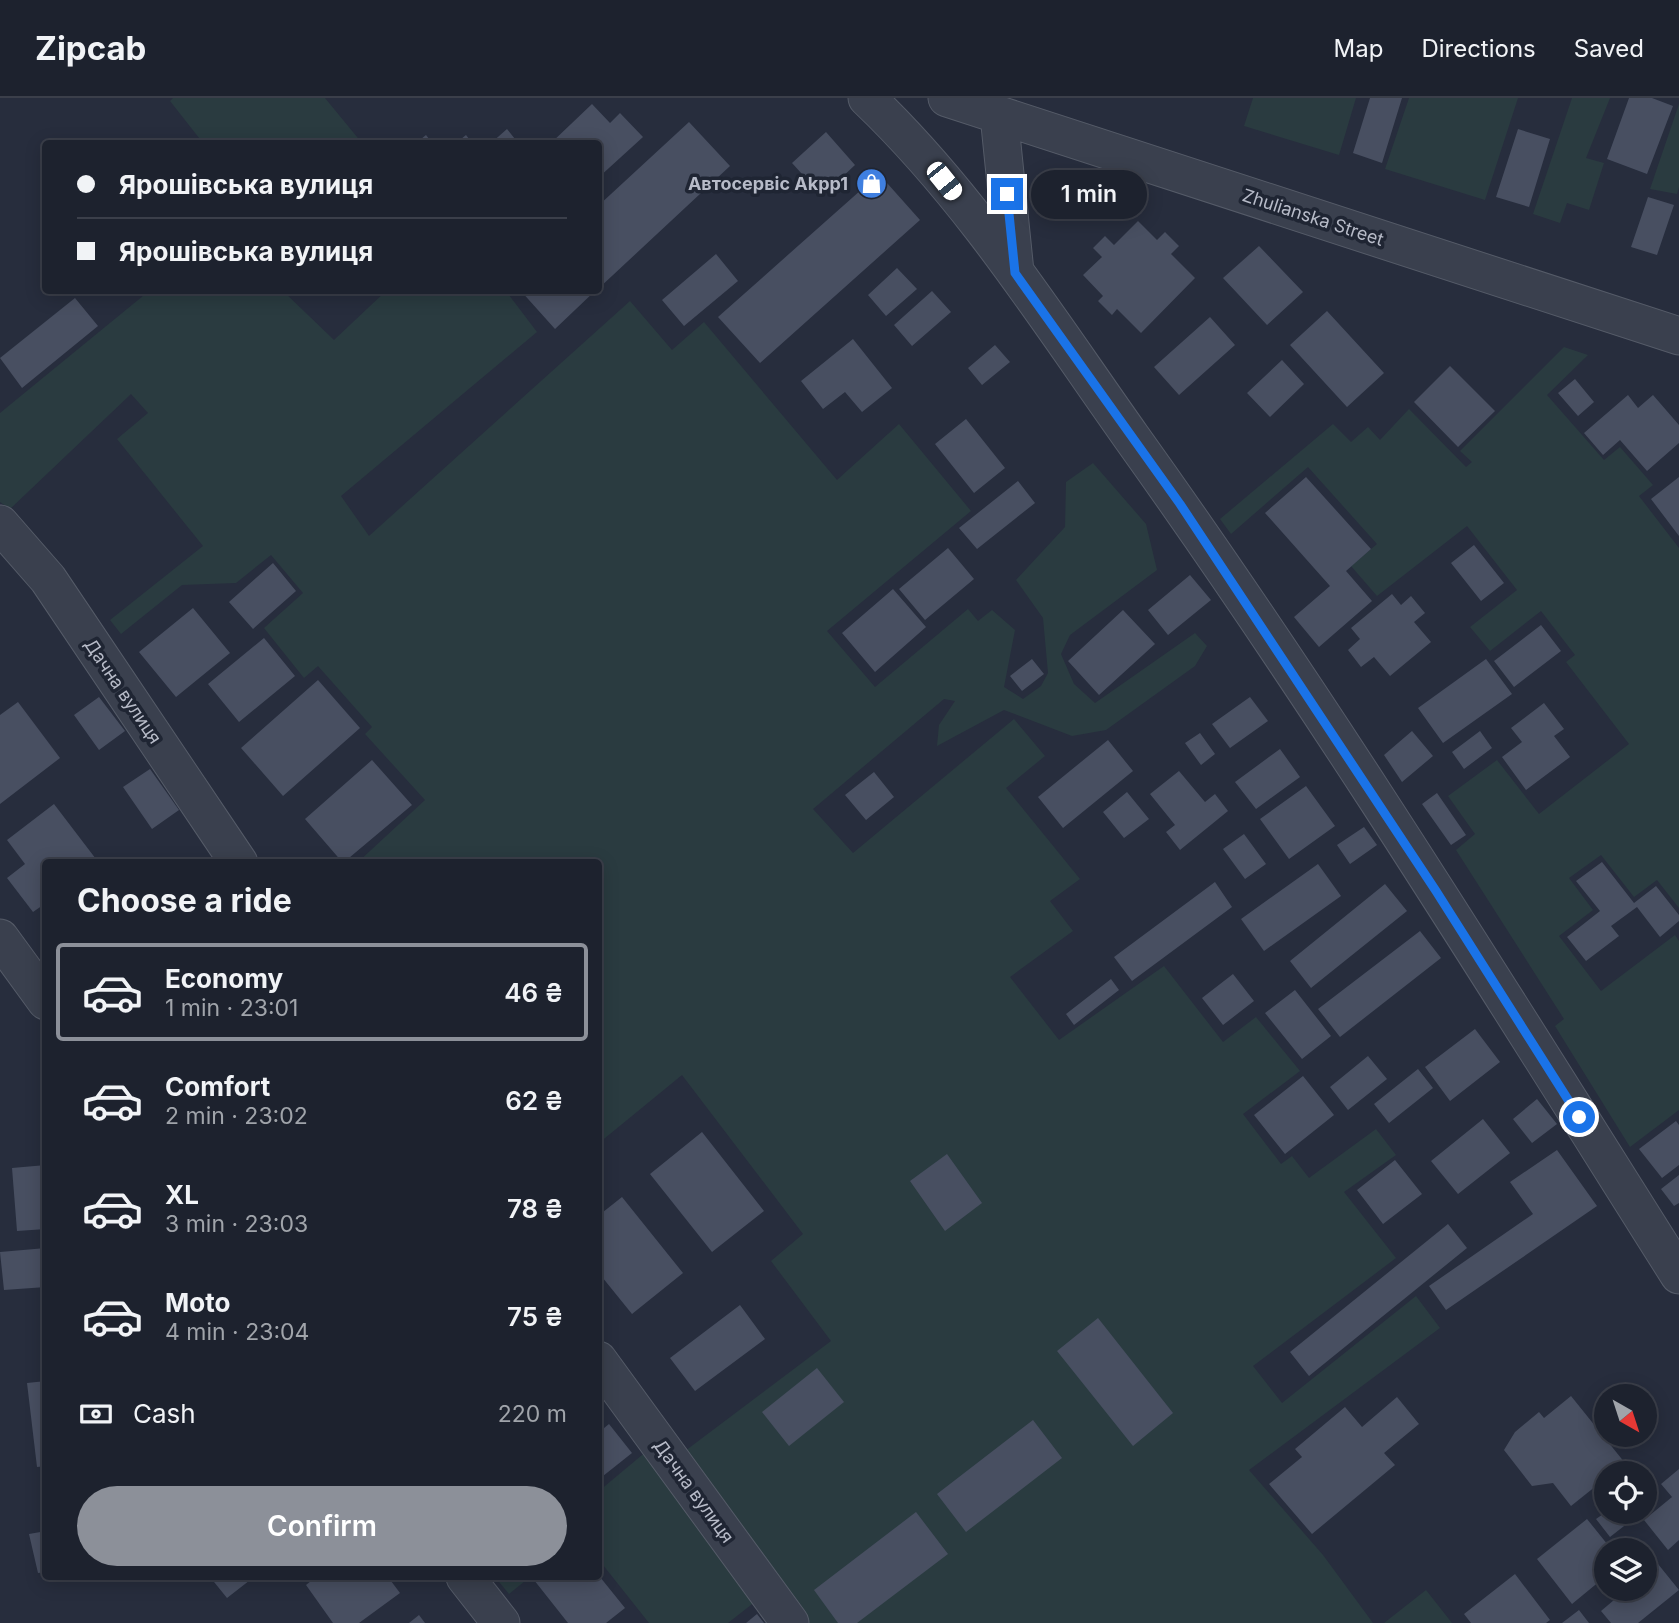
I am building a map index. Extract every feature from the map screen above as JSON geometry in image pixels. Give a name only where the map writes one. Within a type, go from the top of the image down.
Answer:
[{"type":"street","points":[[867,98],[909,137],[1015,273],[1180,504],[1429,879],[1679,1275]]},
{"type":"street","name":"Zhulianska Street","points":[[947,98],[1679,336]]},
{"type":"street","points":[[999,115],[1015,273]]},
{"type":"street","name":"Дачна вулиця","points":[[0,524],[48,579],[236,859]]},
{"type":"street","points":[[0,937],[42,995]]},
{"type":"street","name":"Дачна вулиця","points":[[602,1365],[790,1623]]},
{"type":"street","points":[[467,1580],[501,1623]]},
{"type":"shaded area","points":[[173,98],[325,98],[360,140],[201,140],[170,101]]},
{"type":"shaded area","points":[[1253,98],[1356,98],[1339,155],[1244,126]]},
{"type":"shaded area","points":[[1409,98],[1518,98],[1485,200],[1385,169]]},
{"type":"shaded area","points":[[1572,98],[1610,98],[1586,158],[1604,163],[1589,210],[1567,203],[1560,223],[1533,214]]},
{"type":"shaded area","points":[[1679,104],[1679,187],[1677,194],[1650,189]]},
{"type":"shaded area","points":[[145,294],[286,294],[334,340],[383,294],[508,294],[537,332],[341,496],[369,536],[630,301],[672,350],[704,322],[837,480],[899,424],[971,511],[827,631],[875,687],[968,609],[978,621],[992,610],[1015,630],[1004,687],[1023,699],[1041,686],[1048,673],[1043,618],[1016,580],[1065,527],[1066,482],[1093,463],[1146,524],[1157,570],[1070,635],[1061,654],[1074,684],[1095,703],[1195,633],[1207,646],[1195,666],[1106,730],[1072,736],[1004,710],[937,746],[939,725],[955,701],[944,699],[813,809],[853,853],[1014,719],[1045,756],[1006,788],[1080,879],[1050,901],[1073,931],[1010,977],[1059,1040],[1164,966],[1223,1042],[1256,1017],[1300,1071],[1243,1114],[1281,1164],[1292,1156],[1309,1178],[1376,1129],[1396,1155],[1344,1192],[1396,1258],[1253,1366],[1282,1403],[1416,1296],[1440,1328],[1249,1470],[1323,1555],[1373,1623],[806,1623],[685,1451],[831,1341],[771,1261],[803,1234],[682,1075],[602,1141],[602,859],[361,859],[425,800],[365,734],[372,727],[318,666],[304,678],[264,628],[303,593],[271,555],[236,583],[182,585],[121,634],[110,620],[203,546],[117,439],[148,413],[131,394],[10,509],[0,502],[0,413]]},
{"type":"shaded area","points":[[1564,347],[1588,355],[1547,395],[1604,460],[1620,447],[1653,485],[1639,496],[1679,548],[1679,908],[1657,880],[1634,897],[1601,855],[1569,878],[1593,910],[1559,936],[1601,991],[1675,935],[1679,941],[1679,1110],[1630,1147],[1555,1026],[1564,1019],[1456,850],[1475,834],[1448,796],[1497,760],[1539,814],[1629,744],[1566,662],[1575,655],[1541,611],[1490,651],[1470,627],[1517,590],[1467,526],[1377,596],[1351,566],[1377,544],[1308,467],[1231,534],[1220,519],[1333,424],[1351,442],[1368,427],[1380,440],[1409,409],[1466,467],[1472,462],[1460,451]]},
{"type":"shaded area","points":[[648,1450],[756,1601],[728,1623],[649,1623],[602,1564],[602,1488]]},
{"type":"shaded area","points":[[497,1580],[526,1580],[509,1594]]},
{"type":"shaded area","points":[[1426,1590],[1452,1623],[1384,1623]]},
{"type":"building","points":[[1370,98],[1402,98],[1382,163],[1353,153]]},
{"type":"building","points":[[1629,98],[1652,98],[1673,106],[1647,174],[1607,159]]},
{"type":"building","points":[[592,104],[610,123],[620,113],[643,137],[602,174],[602,140],[554,140]]},
{"type":"building","points":[[689,122],[730,166],[602,285],[602,202]]},
{"type":"building","points":[[507,129],[516,140],[495,140]]},
{"type":"building","points":[[1518,129],[1550,139],[1529,207],[1496,197]]},
{"type":"building","points":[[826,132],[855,165],[822,196],[792,163]]},
{"type":"building","points":[[879,174],[920,220],[760,363],[718,317]]},
{"type":"building","points":[[1648,197],[1674,205],[1657,255],[1631,247]]},
{"type":"building","points":[[1138,221],[1157,240],[1165,232],[1179,246],[1171,254],[1195,278],[1141,333],[1117,309],[1112,315],[1098,301],[1103,296],[1083,275],[1102,257],[1093,248],[1105,236],[1114,245]]},
{"type":"building","points":[[1259,246],[1303,292],[1267,325],[1223,278]]},
{"type":"building","points":[[716,254],[738,281],[684,326],[662,300]]},
{"type":"building","points":[[897,268],[917,289],[886,316],[868,295]]},
{"type":"building","points":[[932,291],[951,312],[912,346],[894,325]]},
{"type":"building","points":[[524,294],[592,294],[555,329]]},
{"type":"building","points":[[75,298],[98,326],[22,388],[0,358]]},
{"type":"building","points":[[1327,311],[1384,373],[1347,407],[1290,345]]},
{"type":"building","points":[[1210,317],[1235,345],[1179,395],[1154,367]]},
{"type":"building","points":[[853,339],[892,388],[862,412],[845,392],[823,409],[801,381]]},
{"type":"building","points":[[995,345],[1010,362],[982,385],[968,368]]},
{"type":"building","points":[[1282,360],[1304,384],[1270,417],[1247,393]]},
{"type":"building","points":[[1450,366],[1495,411],[1458,447],[1414,402]]},
{"type":"building","points":[[1575,379],[1594,402],[1578,416],[1558,393]]},
{"type":"building","points":[[1628,395],[1638,408],[1653,395],[1679,425],[1679,443],[1647,471],[1620,440],[1603,455],[1584,433]]},
{"type":"building","points":[[966,419],[1005,468],[974,493],[935,444]]},
{"type":"building","points":[[1306,477],[1371,549],[1346,571],[1372,601],[1319,647],[1294,617],[1330,586],[1265,513]]},
{"type":"building","points":[[1679,477],[1679,536],[1651,499]]},
{"type":"building","points":[[1018,481],[1035,503],[977,549],[959,528]]},
{"type":"building","points":[[1474,545],[1504,583],[1481,601],[1451,563]]},
{"type":"building","points":[[948,548],[974,579],[925,620],[899,589]]},
{"type":"building","points":[[273,563],[296,591],[253,629],[229,602]]},
{"type":"building","points":[[1190,575],[1211,600],[1168,635],[1148,610]]},
{"type":"building","points":[[893,589],[926,627],[875,672],[842,633]]},
{"type":"building","points":[[1392,594],[1401,605],[1411,596],[1425,613],[1414,622],[1431,642],[1390,676],[1374,657],[1361,667],[1348,650],[1360,639],[1351,628]]},
{"type":"building","points":[[193,608],[230,653],[176,697],[139,652]]},
{"type":"building","points":[[1123,610],[1155,644],[1099,695],[1068,661]]},
{"type":"building","points":[[1541,625],[1561,651],[1514,687],[1494,661]]},
{"type":"building","points":[[264,638],[295,676],[239,722],[208,684]]},
{"type":"building","points":[[1032,659],[1044,674],[1022,691],[1010,676]]},
{"type":"building","points":[[1486,659],[1512,694],[1443,743],[1418,708]]},
{"type":"building","points":[[318,680],[360,728],[283,796],[241,748]]},
{"type":"building","points":[[99,697],[125,731],[99,750],[74,715]]},
{"type":"building","points":[[1250,697],[1268,721],[1230,748],[1212,724]]},
{"type":"building","points":[[18,702],[60,758],[0,804],[0,715]]},
{"type":"building","points":[[1544,703],[1564,729],[1554,736],[1570,757],[1526,790],[1502,757],[1522,742],[1511,728]]},
{"type":"building","points":[[1412,731],[1433,756],[1402,782],[1384,755]]},
{"type":"building","points":[[1480,731],[1492,748],[1464,769],[1452,752]]},
{"type":"building","points":[[1200,733],[1215,754],[1201,765],[1185,743]]},
{"type":"building","points":[[1108,740],[1133,771],[1063,828],[1038,797]]},
{"type":"building","points":[[1280,749],[1300,777],[1256,809],[1235,782]]},
{"type":"building","points":[[372,760],[412,805],[348,859],[340,859],[305,819]]},
{"type":"building","points":[[150,769],[179,810],[152,829],[123,787]]},
{"type":"building","points":[[1179,771],[1205,802],[1215,794],[1228,811],[1180,850],[1166,832],[1175,825],[1150,794]]},
{"type":"building","points":[[874,772],[894,797],[866,820],[845,795]]},
{"type":"building","points":[[1306,786],[1335,826],[1289,859],[1260,819]]},
{"type":"building","points":[[1127,792],[1149,819],[1124,838],[1103,812]]},
{"type":"building","points":[[1437,793],[1466,835],[1451,845],[1422,804]]},
{"type":"building","points":[[54,804],[96,859],[42,859],[42,906],[33,912],[7,878],[25,864],[7,840]]},
{"type":"building","points":[[1364,827],[1377,845],[1350,864],[1337,845]]},
{"type":"building","points":[[1244,834],[1266,864],[1245,879],[1223,849]]},
{"type":"building","points":[[1602,862],[1634,903],[1656,886],[1679,915],[1679,921],[1660,937],[1637,907],[1611,926],[1619,936],[1586,961],[1567,937],[1600,911],[1576,881]]},
{"type":"building","points":[[1318,864],[1341,896],[1264,951],[1241,919]]},
{"type":"building","points":[[1215,882],[1232,907],[1132,981],[1114,957]]},
{"type":"building","points":[[1385,884],[1407,911],[1311,988],[1290,961]]},
{"type":"building","points":[[1420,931],[1441,958],[1340,1037],[1318,1009]]},
{"type":"building","points":[[1233,974],[1254,1001],[1223,1025],[1202,998]]},
{"type":"building","points":[[1111,979],[1119,990],[1074,1025],[1066,1014]]},
{"type":"building","points":[[1295,990],[1331,1036],[1302,1059],[1265,1013]]},
{"type":"building","points":[[1475,1029],[1500,1062],[1450,1101],[1425,1067]]},
{"type":"building","points":[[1368,1056],[1387,1079],[1348,1110],[1330,1087]]},
{"type":"building","points":[[1418,1069],[1433,1088],[1389,1123],[1374,1104]]},
{"type":"building","points":[[1303,1076],[1334,1115],[1285,1154],[1254,1115]]},
{"type":"building","points":[[1537,1099],[1557,1124],[1532,1143],[1513,1119]]},
{"type":"building","points":[[1483,1119],[1510,1153],[1458,1194],[1431,1161]]},
{"type":"building","points":[[1676,1121],[1679,1125],[1679,1165],[1662,1178],[1639,1149]]},
{"type":"building","points":[[702,1132],[764,1211],[712,1252],[650,1174]]},
{"type":"building","points":[[1557,1150],[1597,1206],[1446,1310],[1429,1286],[1533,1214],[1510,1182]]},
{"type":"building","points":[[947,1154],[982,1203],[945,1231],[910,1181]]},
{"type":"building","points":[[1395,1160],[1422,1194],[1383,1224],[1357,1190]]},
{"type":"building","points":[[42,1165],[42,1229],[17,1231],[12,1168]]},
{"type":"building","points":[[1679,1175],[1679,1203],[1674,1206],[1661,1189]]},
{"type":"building","points":[[622,1197],[683,1273],[632,1314],[602,1277],[602,1213]]},
{"type":"building","points":[[1448,1224],[1467,1248],[1309,1376],[1290,1352]]},
{"type":"building","points":[[42,1248],[42,1287],[4,1290],[0,1252]]},
{"type":"building","points":[[740,1305],[765,1339],[695,1391],[670,1358]]},
{"type":"building","points":[[1098,1318],[1173,1413],[1133,1446],[1057,1351]]},
{"type":"building","points":[[817,1368],[844,1402],[789,1446],[762,1412]]},
{"type":"building","points":[[42,1381],[42,1466],[37,1467],[27,1383]]},
{"type":"building","points":[[1571,1396],[1594,1425],[1594,1447],[1612,1447],[1623,1461],[1594,1461],[1594,1488],[1571,1506],[1553,1483],[1532,1486],[1504,1450],[1515,1432],[1539,1412],[1544,1418]]},
{"type":"building","points":[[1397,1397],[1419,1424],[1384,1453],[1395,1465],[1312,1534],[1269,1484],[1302,1457],[1295,1449],[1345,1407],[1362,1427]]},
{"type":"building","points":[[1033,1420],[1062,1458],[966,1532],[937,1494]]},
{"type":"building","points":[[609,1424],[632,1453],[602,1477],[602,1430]]},
{"type":"building","points":[[1679,1469],[1679,1540],[1668,1550],[1647,1524],[1657,1524],[1657,1509],[1672,1497],[1661,1484]]},
{"type":"building","points":[[916,1512],[948,1554],[857,1623],[838,1623],[814,1590]]},
{"type":"building","points":[[1587,1519],[1602,1538],[1594,1538],[1594,1586],[1572,1604],[1537,1559]]},
{"type":"building","points":[[1600,1524],[1627,1524],[1610,1537]]},
{"type":"building","points":[[42,1532],[42,1572],[38,1573],[29,1534]]},
{"type":"building","points":[[1657,1565],[1679,1590],[1638,1623],[1611,1623],[1601,1611],[1613,1601],[1657,1601]]},
{"type":"building","points":[[1515,1574],[1550,1620],[1546,1623],[1471,1623],[1464,1614]]},
{"type":"building","points":[[602,1579],[625,1608],[606,1623],[568,1623],[534,1580]]},
{"type":"building","points":[[212,1580],[250,1580],[227,1598]]},
{"type":"building","points":[[312,1580],[390,1580],[400,1593],[359,1623],[333,1623],[306,1585]]},
{"type":"building","points":[[1579,1610],[1589,1623],[1562,1623]]},
{"type":"building","points":[[757,1614],[764,1623],[746,1623]]},
{"type":"building","points":[[419,1615],[425,1623],[409,1623]]},
{"type":"place","name":"Автосервіс Akpp1","points":[[871,183]]},
{"type":"route","points":[[1007,194],[1015,273],[1180,504],[1436,891],[1579,1117]]}]
